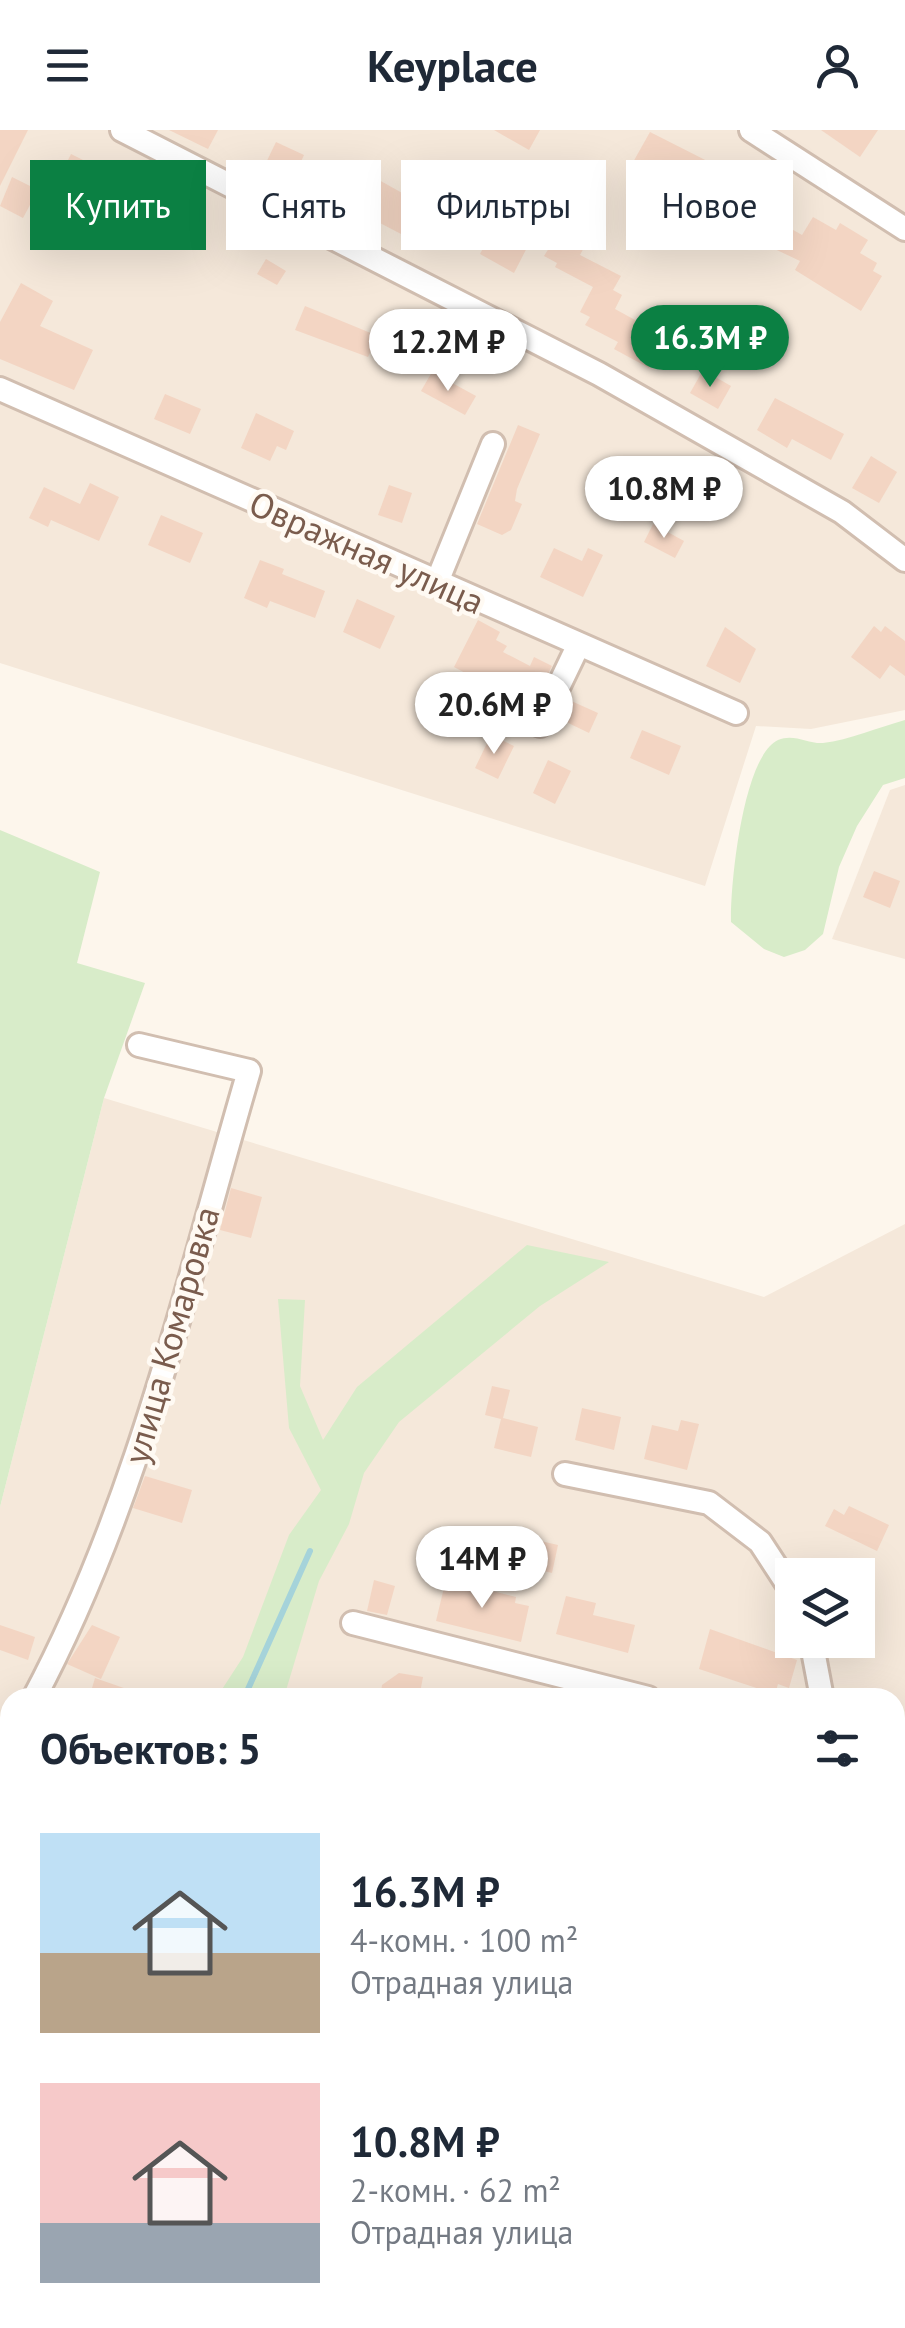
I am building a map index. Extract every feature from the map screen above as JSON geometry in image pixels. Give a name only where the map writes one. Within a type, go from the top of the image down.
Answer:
[{"type":"street","points":[[122,130],[599,374],[842,512],[905,560]]},
{"type":"street","points":[[751,130],[905,230]]},
{"type":"street","name":"Овражная улица","points":[[0,389],[736,713]]},
{"type":"street","points":[[436,582],[493,444]]},
{"type":"street","points":[[540,725],[578,646]]},
{"type":"street","name":"улица Комаровка","points":[[39,1688],[69,1632],[127,1482],[249,1071],[138,1045]]},
{"type":"street","points":[[565,1474],[709,1503],[760,1542],[775,1565]]},
{"type":"street","points":[[353,1623],[609,1688]]},
{"type":"street","points":[[814,1658],[820,1688]]},
{"type":"shaded area","points":[[0,130],[905,130],[905,710],[811,729],[756,726],[705,886],[0,663]]},
{"type":"shaded area","points":[[905,785],[905,959],[832,939],[890,790]]},
{"type":"shaded area","points":[[104,1098],[764,1297],[905,1224],[905,1688],[0,1688],[0,1507]]},
{"type":"green space","points":[[905,720],[905,778],[883,785],[857,826],[839,867],[823,934],[805,950],[784,957],[764,949],[731,922],[741,823],[747,795],[766,751],[784,738],[823,743]]},
{"type":"green space","points":[[0,830],[100,872],[77,963],[145,983],[104,1098],[0,1507]]},
{"type":"green space","points":[[527,1245],[609,1262],[540,1306],[399,1422],[364,1473],[349,1524],[319,1581],[287,1688],[223,1688],[243,1657],[289,1535],[321,1490],[289,1428],[278,1299],[305,1300],[300,1386],[323,1440],[357,1387]]},
{"type":"building","points":[[0,130],[28,130],[0,186]]},
{"type":"building","points":[[169,130],[218,130],[208,149]]},
{"type":"building","points":[[494,130],[540,130],[529,150]]},
{"type":"building","points":[[821,130],[878,130],[860,157]]},
{"type":"building","points":[[650,132],[705,160],[634,160]]},
{"type":"building","points":[[276,142],[304,155],[302,160],[267,160]]},
{"type":"building","points":[[12,177],[30,186],[30,205],[23,218],[0,206]]},
{"type":"building","points":[[381,181],[401,192],[401,234],[381,224]]},
{"type":"building","points":[[813,217],[836,230],[840,223],[868,240],[860,253],[877,263],[873,271],[882,276],[861,311],[795,270],[800,261],[777,250],[793,250],[793,230],[802,235]]},
{"type":"building","points":[[482,250],[526,250],[514,273],[480,254]]},
{"type":"building","points":[[548,250],[583,250],[580,255],[621,276],[613,290],[622,295],[615,309],[666,337],[649,368],[614,349],[618,342],[585,325],[590,317],[580,312],[593,287],[555,267],[557,263],[544,256]]},
{"type":"building","points":[[266,259],[286,271],[277,285],[257,274]]},
{"type":"building","points":[[21,283],[53,301],[40,326],[93,350],[74,390],[0,359],[0,322]]},
{"type":"building","points":[[305,306],[378,336],[368,357],[295,330]]},
{"type":"building","points":[[724,306],[743,316],[728,345],[708,334]]},
{"type":"building","points":[[703,370],[731,386],[718,409],[690,393]]},
{"type":"building","points":[[432,372],[476,396],[465,415],[421,391]]},
{"type":"building","points":[[165,394],[201,409],[190,434],[154,419]]},
{"type":"building","points":[[775,398],[844,434],[831,460],[792,439],[787,448],[757,430]]},
{"type":"building","points":[[256,413],[294,431],[286,450],[277,446],[270,461],[241,448]]},
{"type":"building","points":[[518,425],[540,434],[517,489],[515,501],[522,504],[511,530],[502,535],[477,524]]},
{"type":"building","points":[[871,456],[897,472],[879,503],[852,488]]},
{"type":"building","points":[[90,483],[119,497],[99,541],[51,520],[48,527],[29,518],[44,487],[80,504]]},
{"type":"building","points":[[389,485],[412,493],[402,523],[378,515]]},
{"type":"building","points":[[161,515],[203,533],[190,563],[148,545]]},
{"type":"building","points":[[653,524],[684,541],[675,558],[644,542]]},
{"type":"building","points":[[554,548],[582,561],[588,548],[603,555],[583,597],[540,577]]},
{"type":"building","points":[[260,560],[284,569],[282,574],[325,591],[315,618],[270,601],[267,608],[244,598]]},
{"type":"building","points":[[357,599],[395,616],[380,649],[343,632]]},
{"type":"building","points":[[478,620],[500,632],[496,640],[507,646],[503,652],[530,666],[534,657],[552,666],[541,688],[512,673],[501,692],[454,667]]},
{"type":"building","points":[[874,626],[881,632],[885,626],[905,641],[905,676],[890,665],[880,679],[851,657]]},
{"type":"building","points":[[725,627],[756,649],[740,683],[706,666]]},
{"type":"building","points":[[569,700],[598,713],[589,733],[560,719]]},
{"type":"building","points":[[642,730],[681,746],[669,775],[630,758]]},
{"type":"building","points":[[491,735],[514,746],[498,779],[475,768]]},
{"type":"building","points":[[548,760],[571,771],[555,804],[533,793]]},
{"type":"building","points":[[874,871],[900,881],[890,908],[863,897]]},
{"type":"building","points":[[231,1188],[262,1197],[251,1238],[220,1230]]},
{"type":"building","points":[[492,1386],[510,1390],[503,1418],[538,1427],[531,1457],[494,1448],[501,1419],[485,1415]]},
{"type":"building","points":[[582,1408],[621,1417],[614,1450],[575,1440]]},
{"type":"building","points":[[681,1420],[699,1424],[687,1470],[644,1459],[652,1425],[678,1431]]},
{"type":"building","points":[[145,1476],[192,1490],[182,1523],[133,1508]]},
{"type":"building","points":[[849,1506],[889,1525],[877,1551],[825,1526],[834,1509],[844,1515]]},
{"type":"building","points":[[514,1535],[558,1545],[552,1573],[507,1562]]},
{"type":"building","points":[[446,1579],[516,1597],[515,1603],[529,1606],[521,1642],[436,1621]]},
{"type":"building","points":[[374,1580],[395,1586],[387,1615],[367,1611]]},
{"type":"building","points":[[566,1596],[596,1603],[593,1615],[635,1625],[628,1653],[556,1634]]},
{"type":"building","points":[[0,1625],[35,1637],[28,1660],[0,1650]]},
{"type":"building","points":[[92,1625],[120,1637],[101,1679],[67,1664]]},
{"type":"building","points":[[710,1629],[775,1652],[775,1658],[797,1660],[789,1688],[778,1684],[777,1688],[757,1688],[699,1669]]},
{"type":"building","points":[[399,1673],[423,1677],[421,1688],[382,1688]]},
{"type":"building","points":[[95,1678],[124,1688],[92,1688]]},
{"type":"waterway","points":[[248,1688],[310,1551]]}]
